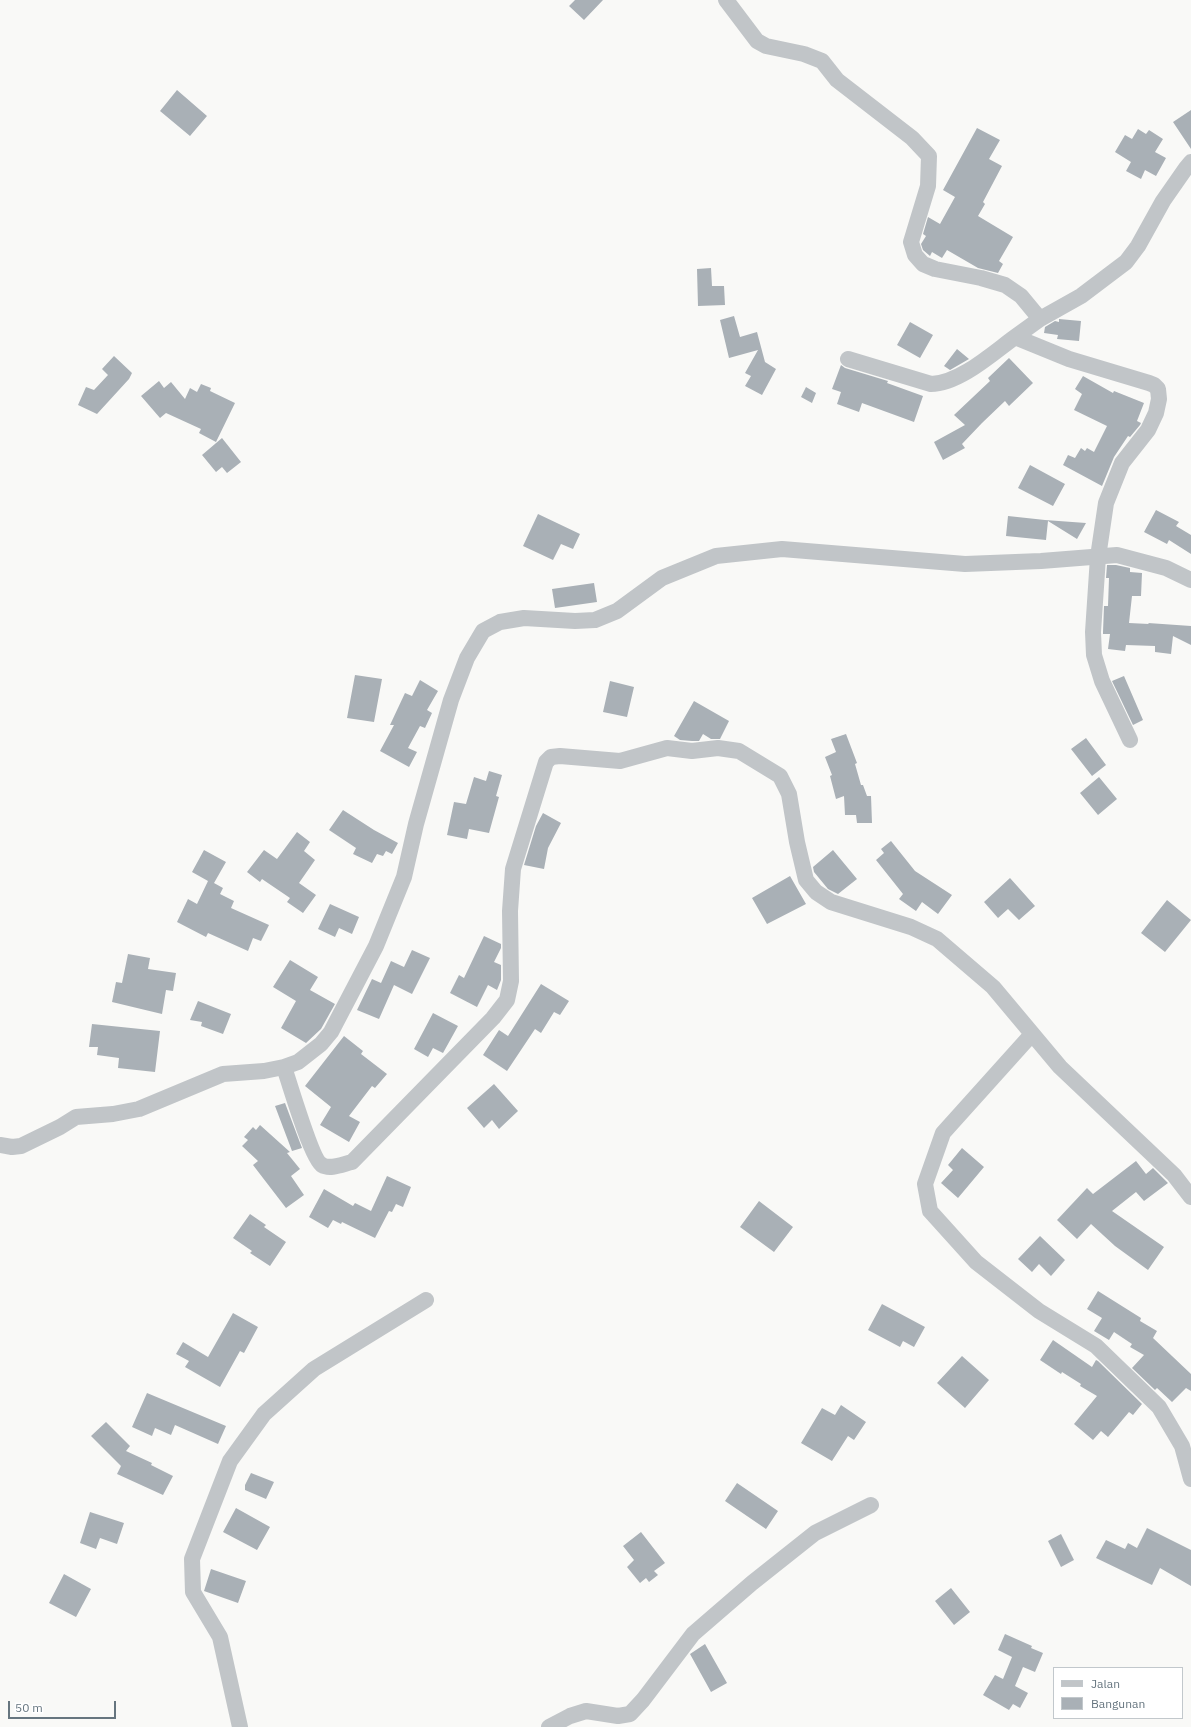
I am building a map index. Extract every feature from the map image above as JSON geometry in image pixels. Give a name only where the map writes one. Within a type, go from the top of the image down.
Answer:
[{"type":"street","points":[[726,0],[757,40],[766,46],[804,54],[822,61],[837,80],[901,129],[929,156],[928,186],[911,242],[914,255],[923,264],[934,269],[981,278],[1005,285],[1021,296],[1040,319]]},
{"type":"street","points":[[848,359],[931,384],[940,384],[956,379],[1040,319],[1081,296],[1126,262],[1138,246],[1163,201],[1191,162]]},
{"type":"street","points":[[1015,337],[1069,359],[1149,383],[1158,389],[1159,399],[1156,413],[1148,430],[1122,463],[1106,503],[1098,557],[1093,632],[1094,655],[1102,681],[1130,740]]},
{"type":"street","points":[[0,1145],[12,1147],[21,1146],[60,1127],[76,1117],[113,1114],[139,1109],[223,1074],[264,1071],[284,1067],[298,1062],[321,1044],[331,1032],[376,946],[404,877],[416,824],[451,700],[467,658],[483,631],[500,622],[524,618],[575,621],[594,620],[617,611],[662,578],[716,556],[782,549],[966,564],[1117,555],[1166,568],[1191,580]]},
{"type":"street","points":[[284,1067],[311,1146],[320,1164],[332,1167],[352,1162],[493,1018],[507,1000],[511,981],[510,911],[513,869],[546,762],[551,757],[560,756],[620,761],[667,748],[692,751],[731,748],[739,750],[780,776],[789,794],[797,842],[806,880],[816,892],[831,902],[911,927],[937,939],[992,987],[1060,1067],[1174,1175],[1191,1197]]},
{"type":"street","points":[[1032,1034],[943,1132],[925,1184],[930,1211],[976,1262],[1039,1311],[1096,1346],[1159,1407],[1182,1446],[1191,1479]]},
{"type":"street","points":[[240,1727],[220,1637],[193,1592],[192,1559],[230,1461],[264,1414],[314,1369],[426,1300]]},
{"type":"street","points":[[549,1727],[570,1716],[586,1712],[618,1716],[630,1714],[643,1700],[693,1634],[815,1533],[871,1505]]},
{"type":"building","points":[[575,0],[603,0],[584,20],[569,6]]},
{"type":"building","points":[[177,90],[207,116],[190,136],[160,111]]},
{"type":"building","points":[[1191,110],[1191,149],[1173,122]]},
{"type":"building","points":[[977,128],[1000,140],[989,159],[1002,166],[983,202],[985,204],[978,216],[1013,237],[999,261],[1003,264],[998,273],[978,268],[947,250],[942,258],[932,252],[930,256],[923,250],[921,244],[926,236],[923,234],[928,217],[940,224],[955,197],[943,190]]},
{"type":"building","points":[[1138,129],[1146,134],[1149,130],[1163,139],[1155,152],[1166,158],[1156,176],[1145,170],[1141,179],[1126,171],[1131,162],[1115,152],[1125,135],[1132,139]]},
{"type":"building","points":[[711,268],[712,286],[724,286],[725,305],[698,306],[697,269]]},
{"type":"building","points":[[734,316],[740,337],[757,332],[765,362],[776,369],[762,395],[745,386],[751,376],[745,373],[758,350],[729,358],[720,320]]},
{"type":"building","points":[[1059,319],[1081,321],[1079,341],[1057,339],[1058,335],[1044,333],[1045,327],[1055,321],[1059,322]]},
{"type":"building","points":[[910,322],[933,335],[920,358],[897,345]]},
{"type":"building","points":[[957,349],[969,359],[950,370],[944,366]]},
{"type":"building","points":[[114,356],[132,373],[129,379],[97,414],[78,405],[86,387],[94,390],[108,375],[102,369]]},
{"type":"building","points":[[1009,358],[1033,383],[1009,406],[1005,401],[962,444],[965,448],[943,460],[934,442],[965,425],[954,415],[990,381],[988,378]]},
{"type":"building","points":[[841,365],[845,368],[888,381],[887,383],[923,396],[914,422],[862,403],[859,412],[837,404],[841,392],[832,389]]},
{"type":"building","points":[[1083,376],[1113,393],[1114,391],[1144,403],[1137,421],[1141,423],[1140,425],[1130,437],[1128,436],[1114,457],[1102,486],[1063,465],[1068,455],[1075,458],[1081,448],[1085,451],[1087,448],[1094,452],[1107,426],[1074,410],[1082,394],[1075,389]]},
{"type":"building","points":[[159,381],[164,388],[171,382],[185,399],[190,388],[197,392],[201,384],[211,388],[210,391],[235,403],[216,442],[199,433],[201,429],[166,413],[160,418],[141,396]]},
{"type":"building","points":[[806,387],[816,393],[812,403],[801,397]]},
{"type":"building","points":[[222,438],[241,462],[227,473],[222,467],[216,472],[202,455]]},
{"type":"building","points":[[1030,465],[1065,484],[1053,506],[1018,488]]},
{"type":"building","points":[[1156,510],[1179,522],[1176,526],[1191,535],[1191,554],[1169,540],[1167,544],[1144,532]]},
{"type":"building","points":[[538,514],[580,534],[573,549],[561,544],[553,560],[523,546]]},
{"type":"building","points":[[1008,516],[1086,523],[1077,539],[1048,521],[1046,540],[1006,536]]},
{"type":"building","points":[[1107,565],[1130,568],[1130,572],[1142,573],[1141,596],[1132,596],[1129,623],[1191,626],[1191,645],[1173,636],[1171,654],[1155,652],[1155,646],[1126,645],[1125,651],[1108,649],[1110,634],[1103,634],[1104,606],[1108,606],[1109,578],[1106,578]]},
{"type":"building","points":[[594,583],[597,602],[555,608],[552,589]]},
{"type":"building","points":[[355,675],[382,679],[374,722],[347,718]]},
{"type":"building","points":[[1124,676],[1143,720],[1133,725],[1112,681]]},
{"type":"building","points":[[420,680],[438,691],[427,710],[432,713],[425,728],[420,726],[408,748],[417,752],[409,767],[380,751],[394,725],[390,725],[405,693],[412,696]]},
{"type":"building","points":[[610,681],[634,687],[627,717],[603,712]]},
{"type":"building","points":[[694,701],[729,721],[720,739],[711,739],[703,734],[699,741],[680,740],[674,736]]},
{"type":"building","points":[[846,734],[857,763],[855,764],[861,785],[863,785],[867,796],[871,796],[872,823],[857,823],[856,815],[845,815],[844,796],[836,799],[830,776],[832,775],[825,757],[836,752],[831,739]]},
{"type":"building","points":[[1086,738],[1106,765],[1092,776],[1071,749]]},
{"type":"building","points":[[489,771],[502,775],[496,796],[499,797],[489,833],[469,829],[467,839],[447,835],[454,802],[466,804],[474,777],[486,781]]},
{"type":"building","points":[[1099,777],[1117,799],[1098,815],[1080,793]]},
{"type":"building","points":[[343,810],[374,830],[398,843],[392,854],[386,851],[383,856],[377,854],[372,863],[353,854],[356,848],[329,830]]},
{"type":"building","points":[[543,813],[561,823],[548,848],[544,869],[524,865],[536,826]]},
{"type":"building","points":[[297,832],[310,842],[304,851],[315,860],[299,883],[316,895],[303,913],[287,902],[290,898],[262,879],[260,882],[247,872],[264,850],[277,859]]},
{"type":"building","points":[[891,841],[915,871],[952,895],[938,914],[922,902],[916,911],[899,899],[903,894],[876,860],[884,853],[881,849]]},
{"type":"building","points":[[204,850],[226,862],[214,883],[223,888],[220,894],[234,901],[231,908],[269,925],[261,941],[253,938],[248,951],[208,933],[206,937],[177,922],[188,899],[197,904],[208,881],[192,872]]},
{"type":"building","points":[[833,850],[857,879],[838,894],[828,889],[814,872],[813,867]]},
{"type":"building","points":[[790,876],[806,904],[767,924],[752,898]]},
{"type":"building","points":[[1010,878],[1035,906],[1019,920],[1008,909],[998,918],[984,902]]},
{"type":"building","points":[[1167,900],[1191,920],[1165,952],[1141,933]]},
{"type":"building","points":[[330,904],[359,917],[352,934],[339,928],[335,937],[318,929]]},
{"type":"building","points":[[484,936],[501,944],[501,948],[494,962],[501,965],[501,980],[497,990],[488,985],[477,1007],[450,993],[459,975],[464,978]]},
{"type":"building","points":[[412,950],[430,958],[412,994],[394,985],[379,1019],[357,1010],[372,979],[381,983],[391,961],[404,967]]},
{"type":"building","points":[[128,954],[150,958],[148,969],[176,973],[173,991],[166,990],[162,1014],[112,1002],[116,982],[122,983]]},
{"type":"building","points":[[290,960],[318,977],[310,990],[335,1004],[321,1029],[306,1043],[281,1028],[296,1001],[273,987]]},
{"type":"building","points":[[541,984],[569,1001],[560,1015],[554,1012],[541,1033],[535,1029],[507,1071],[483,1055],[499,1030],[508,1036]]},
{"type":"building","points":[[198,1001],[231,1014],[223,1034],[201,1026],[202,1022],[190,1020]]},
{"type":"building","points":[[433,1013],[458,1026],[443,1053],[433,1048],[428,1057],[414,1049]]},
{"type":"building","points":[[92,1024],[160,1031],[155,1072],[118,1068],[119,1058],[97,1055],[98,1047],[89,1047]]},
{"type":"building","points":[[344,1036],[363,1051],[361,1054],[387,1074],[375,1088],[372,1086],[349,1116],[360,1122],[349,1142],[320,1125],[331,1107],[305,1086]]},
{"type":"building","points":[[494,1084],[518,1111],[499,1129],[492,1120],[484,1128],[467,1108]]},
{"type":"building","points":[[285,1103],[302,1148],[292,1151],[275,1106]]},
{"type":"building","points":[[260,1125],[290,1152],[287,1153],[300,1169],[291,1176],[304,1195],[286,1208],[253,1165],[258,1161],[242,1146],[248,1140],[244,1137],[253,1127],[256,1130]]},
{"type":"building","points":[[962,1148],[984,1167],[958,1198],[941,1183],[953,1170],[948,1165]]},
{"type":"building","points":[[1136,1161],[1146,1174],[1153,1168],[1168,1183],[1144,1201],[1136,1192],[1112,1211],[1164,1247],[1148,1270],[1115,1246],[1091,1224],[1077,1239],[1057,1220],[1087,1188],[1093,1194]]},
{"type":"building","points":[[387,1176],[411,1187],[403,1207],[396,1204],[392,1212],[389,1211],[375,1238],[342,1222],[341,1224],[333,1220],[328,1228],[309,1217],[324,1189],[353,1206],[355,1203],[371,1211]]},
{"type":"building","points":[[759,1201],[793,1227],[774,1252],[740,1227]]},
{"type":"building","points":[[250,1214],[266,1225],[264,1227],[286,1242],[270,1266],[250,1253],[252,1251],[233,1238]]},
{"type":"building","points":[[1040,1236],[1065,1260],[1051,1276],[1039,1264],[1032,1272],[1018,1259]]},
{"type":"building","points":[[1098,1291],[1141,1318],[1140,1321],[1157,1331],[1153,1338],[1191,1374],[1191,1391],[1186,1388],[1172,1402],[1157,1388],[1155,1390],[1132,1368],[1144,1355],[1130,1347],[1132,1344],[1114,1332],[1109,1340],[1094,1331],[1102,1318],[1087,1309]]},
{"type":"building","points":[[882,1304],[925,1327],[914,1347],[903,1341],[900,1347],[868,1330]]},
{"type":"building","points":[[233,1313],[258,1327],[244,1353],[240,1351],[220,1387],[185,1367],[189,1361],[176,1354],[183,1342],[208,1357]]},
{"type":"building","points":[[1053,1340],[1092,1367],[1096,1360],[1098,1361],[1142,1404],[1133,1415],[1129,1412],[1108,1437],[1101,1431],[1093,1440],[1074,1424],[1097,1396],[1080,1386],[1081,1384],[1062,1372],[1061,1374],[1040,1360]]},
{"type":"building","points":[[962,1356],[989,1380],[965,1408],[937,1383]]},
{"type":"building","points":[[147,1393],[226,1426],[218,1444],[175,1425],[171,1435],[155,1428],[152,1436],[132,1427]]},
{"type":"building","points":[[841,1405],[866,1422],[854,1440],[848,1436],[832,1461],[801,1443],[822,1408],[835,1415]]},
{"type":"building","points":[[106,1422],[130,1446],[126,1451],[152,1463],[151,1465],[173,1476],[163,1495],[117,1474],[121,1466],[91,1436]]},
{"type":"building","points":[[251,1473],[274,1482],[266,1499],[245,1490],[245,1485]]},
{"type":"building","points":[[737,1483],[778,1511],[766,1529],[725,1501]]},
{"type":"building","points":[[236,1508],[270,1527],[257,1550],[223,1532]]},
{"type":"building","points":[[90,1512],[124,1523],[117,1544],[100,1538],[96,1549],[80,1543]]},
{"type":"building","points":[[1147,1528],[1191,1550],[1191,1586],[1160,1568],[1152,1585],[1096,1558],[1106,1540],[1125,1549],[1128,1543],[1137,1548]]},
{"type":"building","points":[[641,1532],[665,1563],[654,1571],[658,1575],[649,1582],[646,1578],[640,1583],[627,1567],[634,1560],[623,1546]]},
{"type":"building","points":[[1061,1534],[1074,1560],[1061,1567],[1048,1541]]},
{"type":"building","points":[[211,1569],[246,1581],[238,1603],[204,1591]]},
{"type":"building","points":[[64,1574],[91,1589],[76,1617],[49,1603]]},
{"type":"building","points":[[951,1588],[970,1612],[954,1625],[935,1601]]},
{"type":"building","points":[[1005,1634],[1032,1646],[1031,1648],[1043,1653],[1035,1672],[1023,1667],[1015,1686],[1028,1693],[1020,1708],[1013,1704],[1009,1710],[983,1695],[995,1675],[1003,1679],[1012,1657],[998,1650]]},
{"type":"building","points":[[705,1644],[727,1683],[711,1692],[690,1654]]}]
